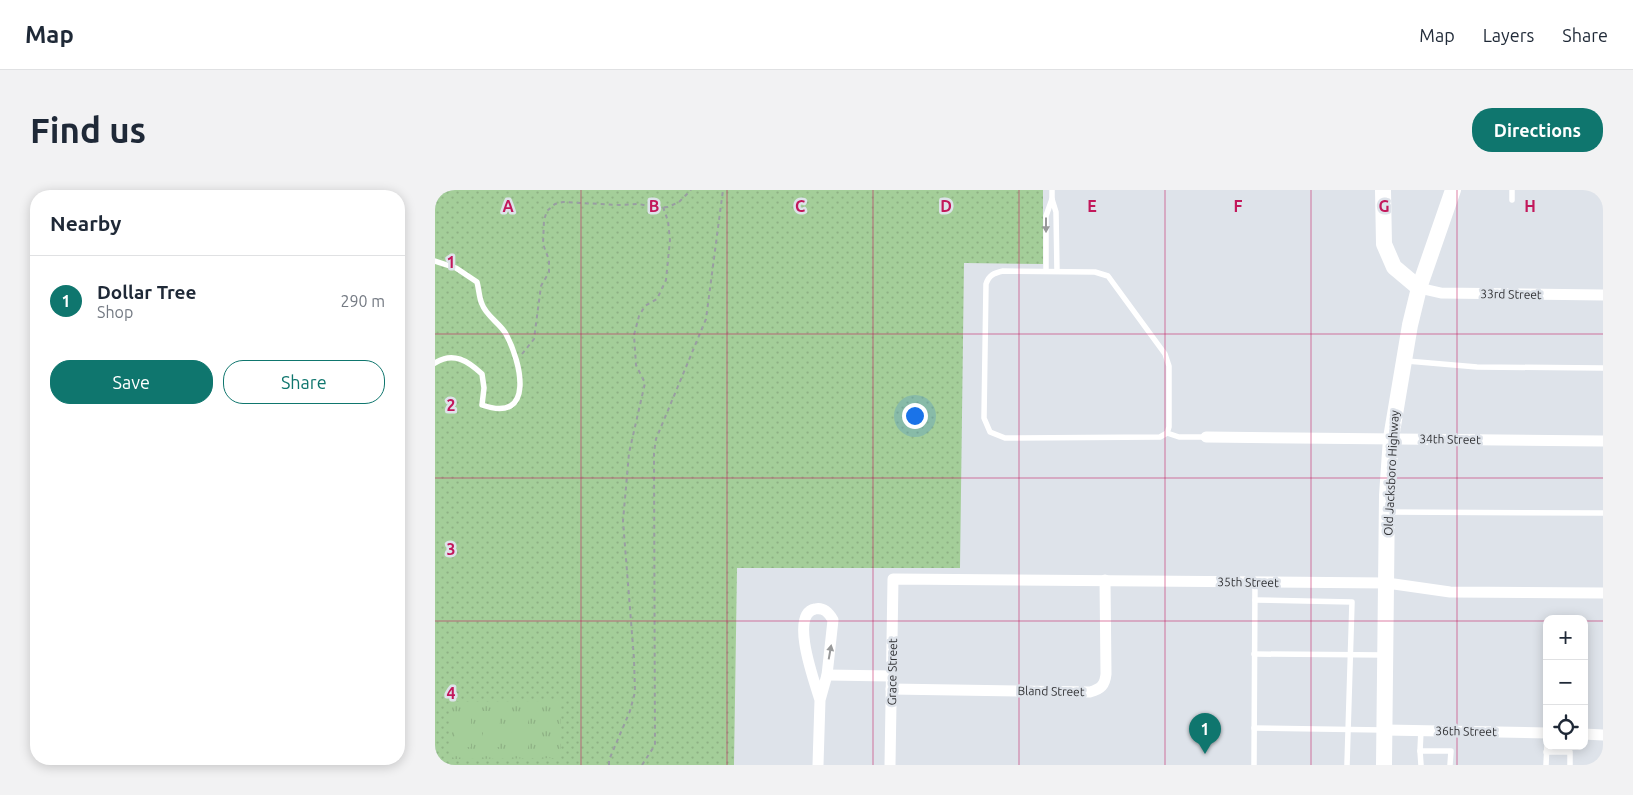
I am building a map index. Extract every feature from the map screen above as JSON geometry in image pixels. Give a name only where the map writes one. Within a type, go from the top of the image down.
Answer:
[{"type":"main road","points":[[1383,190],[1383,244],[1394,267],[1419,288]]},
{"type":"main road","name":"Old Jacksboro Highway","points":[[1384,765],[1387,512],[1391,438],[1402,361],[1419,288],[1453,190]]},
{"type":"main road","points":[[1376,765],[1385,736]]},
{"type":"street","name":"33rd Street","points":[[1419,288],[1441,292],[1603,295]]},
{"type":"street","name":"34th Street","points":[[1206,438],[1603,441]]},
{"type":"street","name":"35th Street","points":[[893,579],[1387,583],[1450,592],[1603,593]]},
{"type":"street","name":"Grace Street","points":[[890,765],[893,579]]},
{"type":"street","name":"Bland Street","points":[[891,689],[1090,692],[1097,690],[1105,684],[1107,674],[1105,580]]},
{"type":"street","points":[[817,763],[820,700],[827,675],[833,620],[822,609],[813,609],[806,614],[803,623],[807,658],[820,700]]},
{"type":"street","points":[[827,675],[891,676]]},
{"type":"street","name":"36th Street","points":[[1385,736],[1421,730],[1543,733]]},
{"type":"street","points":[[1588,734],[1603,734]]},
{"type":"lane","points":[[1052,190],[1052,199],[1056,212],[1057,270]]},
{"type":"lane","points":[[1511,200],[1512,190]]},
{"type":"lane","points":[[1046,270],[1046,216],[1052,199]]},
{"type":"lane","points":[[1046,248],[1057,248]]},
{"type":"lane","points":[[435,261],[456,268],[477,282],[482,306],[505,332],[516,361],[520,394],[516,403],[508,408],[493,409],[483,405],[484,388],[482,374],[467,360],[458,358],[441,359],[435,363]]},
{"type":"lane","points":[[1046,270],[1095,272],[1108,276],[1165,354],[1169,366],[1169,427],[1167,433],[1160,438],[1005,438],[990,432],[984,418],[986,284],[988,277],[994,272],[1046,270]]},
{"type":"lane","points":[[1402,361],[1477,367],[1603,368]]},
{"type":"lane","points":[[1167,433],[1179,437],[1206,438]]},
{"type":"lane","points":[[1387,512],[1603,513]]},
{"type":"lane","points":[[1254,765],[1255,582]]},
{"type":"lane","points":[[1255,600],[1352,602],[1350,730],[1347,765]]},
{"type":"lane","points":[[1254,654],[1386,655]]},
{"type":"lane","points":[[1254,728],[1350,730],[1385,736]]},
{"type":"lane","points":[[1421,730],[1421,765]]},
{"type":"lane","points":[[1420,751],[1451,751],[1450,765]]},
{"type":"lane","points":[[1546,765],[1547,752],[1570,752],[1570,765]]},
{"type":"path","points":[[516,361],[534,339],[541,286],[549,272],[549,260],[543,244],[544,220],[547,211],[555,204],[563,202],[619,206],[639,204],[663,208],[679,202],[691,190]]},
{"type":"path","points":[[642,765],[655,745],[653,454],[656,439],[706,319],[723,190]]},
{"type":"path","points":[[609,765],[609,760],[630,711],[635,692],[623,521],[629,453],[637,411],[644,398],[645,383],[636,365],[634,335],[639,316],[645,306],[657,299],[666,280],[669,240],[668,221],[663,208]]},
{"type":"green space","points":[[435,190],[1043,190],[1043,264],[964,263],[960,568],[737,568],[734,765],[435,765]]},
{"type":"green space","points":[[561,701],[561,758],[450,759],[450,702]]},
{"type":"green space","points":[[483,711],[499,711],[499,747],[483,747]]},
{"type":"green space","points":[[455,712],[471,712],[471,747],[455,747]]},
{"type":"green space","points":[[512,712],[528,712],[528,748],[512,748]]},
{"type":"place","name":"Dollar Tree","points":[[1205,754]]}]
